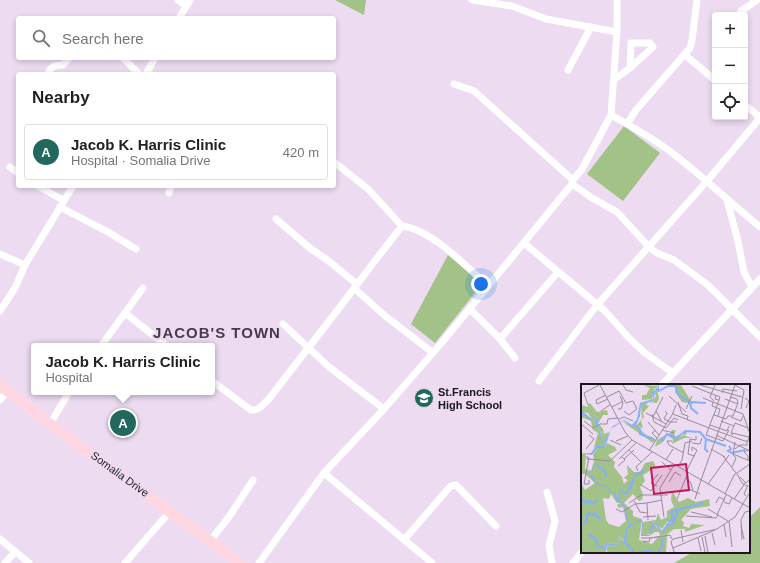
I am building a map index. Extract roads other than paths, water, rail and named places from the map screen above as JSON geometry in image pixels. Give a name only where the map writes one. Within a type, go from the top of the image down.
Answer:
[{"type":"main road","name":"Somalia Drive","points":[[2,393],[50,424],[240,563]]},
{"type":"main road","name":"Somalia Drive","points":[[2,393],[230,563]]},
{"type":"street","points":[[178,0],[188,3],[180,16]]},
{"type":"street","points":[[472,0],[513,3],[546,19],[617,32]]},
{"type":"street","points":[[259,563],[324,473],[384,410],[470,309],[582,169],[611,115],[615,78],[617,0]]},
{"type":"street","points":[[627,124],[636,110],[690,48],[698,0]]},
{"type":"street","points":[[741,11],[757,0]]},
{"type":"street","points":[[568,70],[591,27]]},
{"type":"street","points":[[685,55],[712,78]]},
{"type":"street","points":[[49,72],[52,67],[56,65],[63,65],[67,60]]},
{"type":"street","points":[[125,60],[137,72]]},
{"type":"street","points":[[147,72],[154,60]]},
{"type":"street","points":[[615,78],[630,68]]},
{"type":"street","points":[[454,84],[474,91],[572,182],[592,198],[617,212],[649,247],[657,253],[674,260],[708,285],[760,337]]},
{"type":"street","points":[[539,381],[597,305],[759,120],[748,108]]},
{"type":"street","points":[[611,115],[670,151],[760,227]]},
{"type":"street","points":[[336,164],[368,189],[402,226],[410,227],[422,232],[442,246],[488,286]]},
{"type":"street","points":[[10,167],[16,171]]},
{"type":"street","points":[[41,188],[61,204],[136,249]]},
{"type":"street","points":[[0,311],[15,288],[25,265],[72,188]]},
{"type":"street","points":[[727,200],[743,262],[744,272],[752,288]]},
{"type":"street","points":[[734,226],[743,213]]},
{"type":"street","points":[[276,219],[311,249],[326,259],[356,286],[384,315],[432,352]]},
{"type":"street","points":[[215,383],[250,410],[256,410],[268,400],[402,226]]},
{"type":"street","points":[[524,243],[597,305],[645,353],[673,373]]},
{"type":"street","points":[[0,254],[25,265]]},
{"type":"street","points":[[500,339],[558,272]]},
{"type":"street","points":[[663,384],[760,278]]},
{"type":"street","points":[[103,343],[143,288]]},
{"type":"street","points":[[470,309],[500,339],[515,358]]},
{"type":"street","points":[[125,313],[163,343]]},
{"type":"street","points":[[283,324],[329,367],[384,410]]},
{"type":"street","points":[[50,424],[66,395]]},
{"type":"street","points":[[324,473],[432,563]]},
{"type":"street","points":[[210,541],[229,517],[253,480]]},
{"type":"street","points":[[404,540],[448,489],[451,486],[456,485],[496,526]]},
{"type":"street","points":[[547,492],[554,521],[549,545],[552,563]]},
{"type":"street","points":[[125,563],[166,516]]},
{"type":"street","points":[[0,539],[29,563]]},
{"type":"street","points":[[5,563],[15,552]]},
{"type":"street","points":[[573,563],[581,553]]},
{"type":"place","name":"St.Francis High School","points":[[424,398]]},
{"type":"place","name":"Jacob K. Harris Clinic","points":[[123,423]]},
{"type":"district","name":"JACOB'S TOWN","points":[[217,332]]}]
